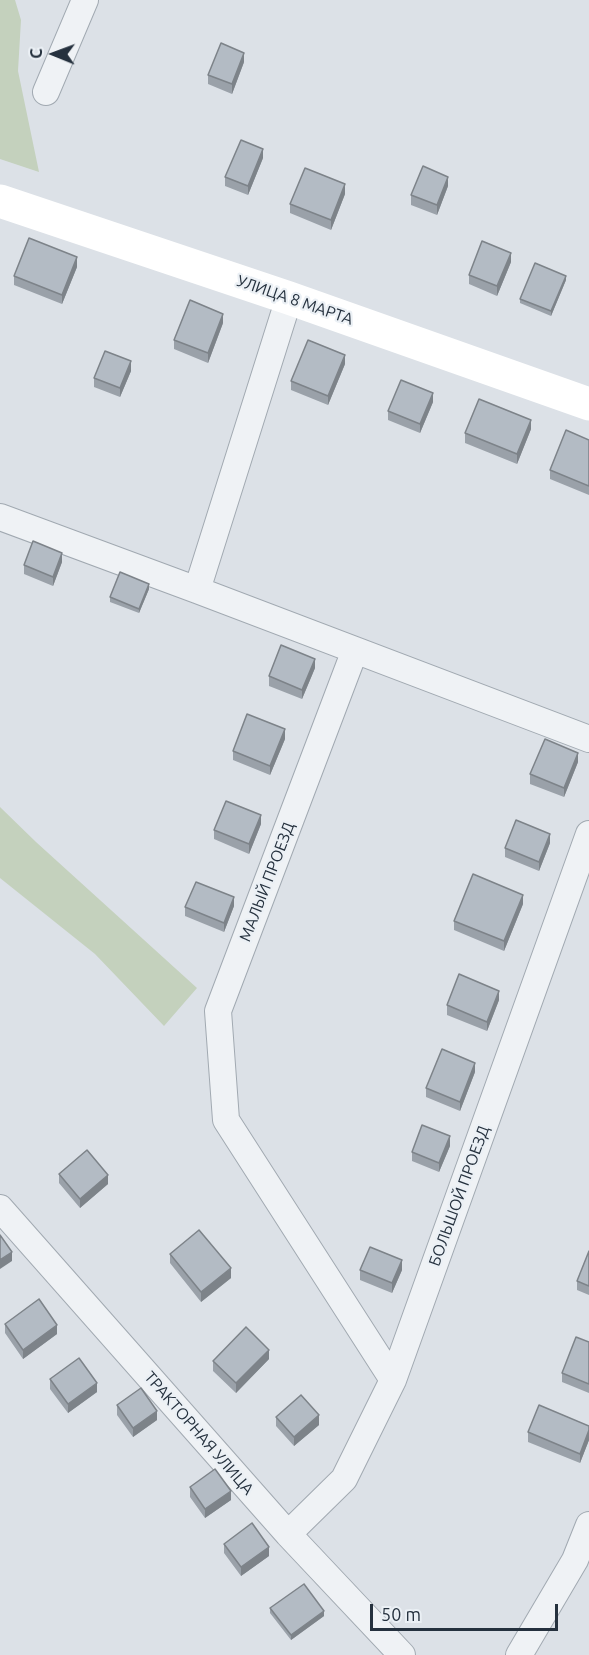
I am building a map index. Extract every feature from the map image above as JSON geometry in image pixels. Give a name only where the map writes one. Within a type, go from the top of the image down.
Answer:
[{"type":"main road","name":"УЛИЦА 8 МАРТА","points":[[0,201],[289,298],[589,404]]},
{"type":"street","points":[[46,92],[85,0]]},
{"type":"street","points":[[197,590],[289,298]]},
{"type":"street","points":[[0,517],[589,740]]},
{"type":"street","name":"МАЛЫЙ ПРОЕЗД","points":[[355,650],[218,1011],[226,1120],[393,1380]]},
{"type":"street","name":"БОЛЬШОЙ ПРОЕЗД","points":[[288,1534],[344,1479],[393,1380],[589,834]]},
{"type":"street","name":"ТРАКТОРНАЯ УЛИЦА","points":[[0,1208],[288,1534],[402,1655]]},
{"type":"street","points":[[519,1655],[575,1560],[589,1526]]},
{"type":"green space","points":[[0,0],[15,0],[21,20],[18,71],[39,172],[0,159]]},
{"type":"green space","points":[[0,807],[197,988],[164,1026],[95,954],[0,878]]},
{"type":"building","points":[[221,43],[244,53],[232,84],[208,75]]},
{"type":"building","points":[[241,140],[263,149],[248,186],[225,177]]},
{"type":"building","points":[[423,166],[448,177],[437,205],[411,195]]},
{"type":"building","points":[[305,168],[345,184],[331,220],[290,204]]},
{"type":"building","points":[[29,238],[77,257],[62,295],[14,276]]},
{"type":"building","points":[[482,241],[511,253],[497,286],[469,275]]},
{"type":"building","points":[[535,263],[566,276],[551,311],[520,299]]},
{"type":"building","points":[[190,300],[223,314],[208,353],[174,340]]},
{"type":"building","points":[[308,340],[345,355],[328,396],[291,381]]},
{"type":"building","points":[[105,351],[131,361],[120,388],[94,378]]},
{"type":"building","points":[[401,380],[433,393],[420,424],[388,411]]},
{"type":"building","points":[[479,399],[531,420],[517,454],[465,433]]},
{"type":"building","points":[[566,430],[589,440],[589,486],[550,470]]},
{"type":"building","points":[[33,541],[62,553],[53,577],[24,565]]},
{"type":"building","points":[[120,572],[149,584],[139,609],[110,597]]},
{"type":"building","points":[[281,645],[315,659],[302,690],[269,676]]},
{"type":"building","points":[[247,714],[285,729],[270,766],[233,751]]},
{"type":"building","points":[[545,739],[578,753],[564,788],[530,774]]},
{"type":"building","points":[[226,801],[261,815],[249,844],[214,830]]},
{"type":"building","points":[[516,820],[550,834],[539,862],[505,848]]},
{"type":"building","points":[[473,874],[523,895],[504,941],[454,921]]},
{"type":"building","points":[[196,882],[234,897],[224,923],[185,907]]},
{"type":"building","points":[[459,974],[499,991],[487,1022],[447,1005]]},
{"type":"building","points":[[442,1049],[475,1063],[460,1102],[426,1088]]},
{"type":"building","points":[[422,1125],[450,1136],[439,1163],[412,1152]]},
{"type":"building","points":[[87,1150],[108,1175],[80,1199],[59,1174]]},
{"type":"building","points":[[199,1230],[231,1268],[201,1292],[170,1254]]},
{"type":"building","points":[[0,1235],[12,1252],[0,1260]]},
{"type":"building","points":[[370,1247],[402,1260],[392,1283],[360,1270]]},
{"type":"building","points":[[589,1251],[589,1286],[577,1281]]},
{"type":"building","points":[[39,1299],[57,1325],[23,1350],[5,1324]]},
{"type":"building","points":[[246,1327],[269,1350],[236,1383],[213,1361]]},
{"type":"building","points":[[576,1337],[589,1342],[589,1384],[562,1373]]},
{"type":"building","points":[[79,1358],[97,1383],[68,1404],[50,1379]]},
{"type":"building","points":[[141,1388],[157,1411],[133,1428],[117,1405]]},
{"type":"building","points":[[301,1395],[319,1415],[294,1437],[276,1417]]},
{"type":"building","points":[[539,1405],[589,1426],[580,1454],[528,1432]]},
{"type":"building","points":[[215,1469],[231,1491],[205,1509],[190,1487]]},
{"type":"building","points":[[252,1523],[269,1547],[241,1567],[224,1544]]},
{"type":"building","points":[[304,1584],[324,1611],[291,1635],[270,1608]]}]
